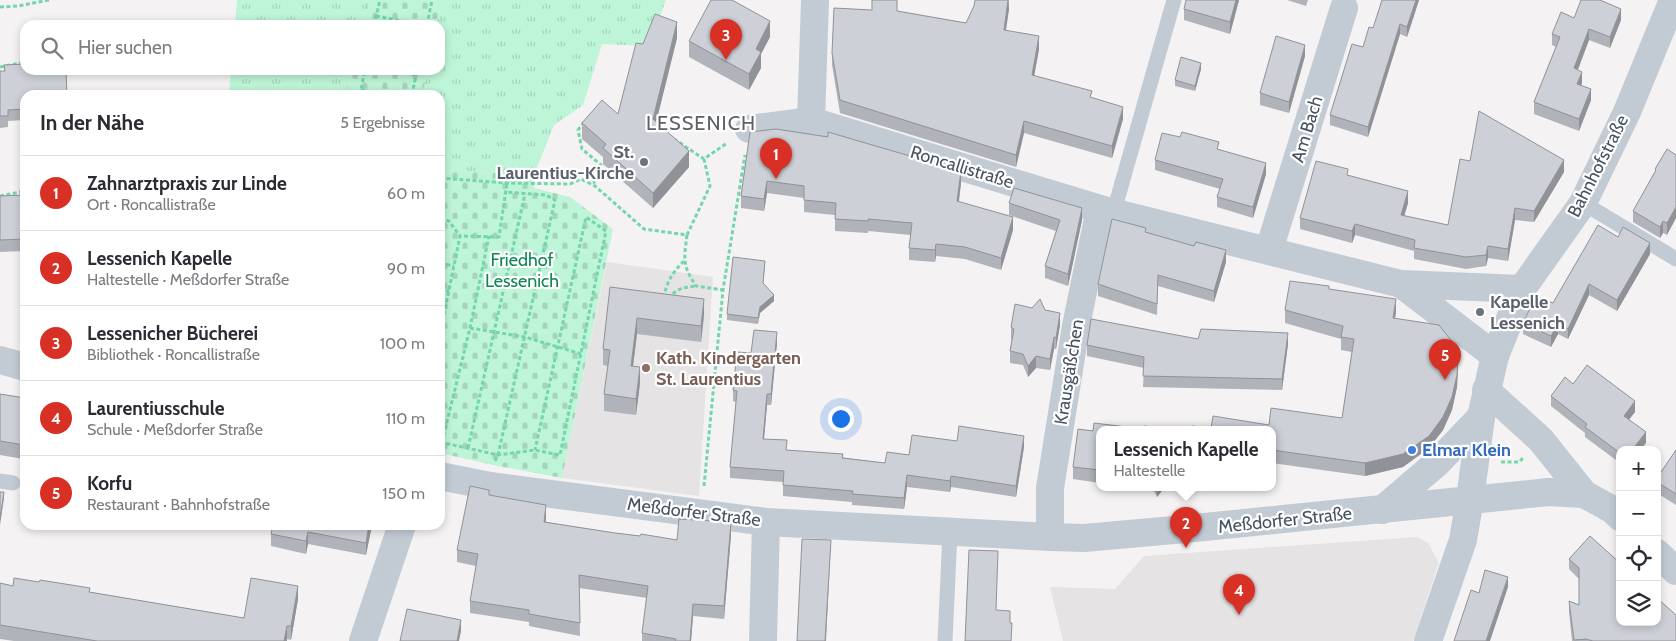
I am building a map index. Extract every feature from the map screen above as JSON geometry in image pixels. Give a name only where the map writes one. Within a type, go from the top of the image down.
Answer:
[{"type":"street","points":[[811,121],[815,0]]},
{"type":"street","name":"Bahnhofstraße","points":[[1428,641],[1462,540],[1470,499],[1481,417],[1495,356],[1522,289],[1583,203],[1627,112],[1673,0]]},
{"type":"street","name":"Am Bach","points":[[1269,250],[1344,8]]},
{"type":"street","name":"Roncallistraße","points":[[749,129],[811,121],[1107,210],[1401,284],[1522,289]]},
{"type":"street","name":"Krausgäßchen","points":[[1050,538],[1050,488],[1076,326],[1107,210]]},
{"type":"street","name":"Roncallistraße","points":[[1401,284],[1495,356]]},
{"type":"street","points":[[0,360],[20,366]]},
{"type":"street","points":[[1486,390],[1541,440],[1584,494],[1616,514]]},
{"type":"street","points":[[1382,510],[1438,463],[1481,417]]},
{"type":"street","name":"Meßdorfer Straße","points":[[445,477],[490,486],[766,522],[1050,538],[1084,538],[1549,492],[1584,494]]},
{"type":"street","points":[[763,641],[766,522]]},
{"type":"street","points":[[363,641],[400,530]]},
{"type":"street","points":[[1661,557],[1676,571]]},
{"type":"lane","points":[[1107,210],[1174,0]]},
{"type":"lane","points":[[1583,203],[1676,259]]},
{"type":"lane","points":[[945,641],[950,532]]},
{"type":"path","points":[[0,7],[18,6],[49,0]]},
{"type":"path","points":[[375,20],[380,0]]},
{"type":"path","points":[[428,20],[432,0]]},
{"type":"path","points":[[376,16],[396,20]]},
{"type":"path","points":[[0,67],[20,63]]},
{"type":"path","points":[[361,90],[364,75]]},
{"type":"path","points":[[413,90],[416,75]]},
{"type":"path","points":[[588,116],[578,130],[582,149],[601,165],[593,177],[595,186]]},
{"type":"path","points":[[704,159],[749,129]]},
{"type":"path","points":[[701,514],[723,290],[749,129]]},
{"type":"path","points":[[672,137],[704,159],[710,186],[688,235],[684,261],[688,274],[696,286]]},
{"type":"path","points":[[445,178],[507,183],[570,184],[581,179],[595,186],[644,229],[688,235]]},
{"type":"path","points":[[460,236],[499,237],[507,183]]},
{"type":"path","points":[[0,196],[20,192]]},
{"type":"path","points":[[493,465],[498,455],[555,200],[546,194],[506,192]]},
{"type":"path","points":[[468,448],[524,194]]},
{"type":"path","points":[[445,443],[498,455],[535,450],[560,455],[606,231],[586,217],[535,450]]},
{"type":"path","points":[[445,220],[449,221],[460,236],[445,306]]},
{"type":"path","points":[[445,426],[470,328],[489,236]]},
{"type":"path","points":[[684,261],[674,272],[666,286],[664,301],[669,295],[682,288],[696,286],[723,290]]},
{"type":"path","points":[[445,264],[454,266]]},
{"type":"path","points":[[445,290],[449,291]]},
{"type":"path","points":[[470,328],[525,337],[581,354]]},
{"type":"path","points":[[1497,462],[1519,462],[1529,452]]},
{"type":"shaded area","name":"Kath. Kindergarten St. Laurentius","points":[[607,262],[713,277],[699,496],[562,478]]},
{"type":"shaded area","points":[[1417,537],[1428,543],[1439,563],[1413,641],[1063,641],[1050,587],[1115,589],[1144,556]]},
{"type":"green space","points":[[237,0],[367,0],[362,20],[235,20]]},
{"type":"green space","points":[[367,0],[442,0],[438,20],[362,20]]},
{"type":"green space","points":[[442,0],[666,0],[649,46],[602,44],[583,105],[554,125],[534,175],[445,170],[445,90],[423,90],[427,75],[445,75],[445,20],[438,20]]},
{"type":"green space","points":[[231,75],[350,75],[346,90],[229,90]]},
{"type":"green space","points":[[350,75],[427,75],[423,90],[346,90]]},
{"type":"green space","name":"Friedhof Lessenich","points":[[445,170],[534,175],[534,188],[570,197],[613,229],[562,478],[445,454]]},
{"type":"building","points":[[711,0],[732,0],[770,21],[756,49],[761,52],[749,74],[689,41]]},
{"type":"building","points":[[872,0],[897,0],[897,11],[966,23],[975,0],[1008,0],[1004,30],[1039,36],[1032,75],[1092,91],[1090,97],[1123,107],[1112,146],[1024,121],[1016,155],[840,100],[832,53],[834,8],[872,10]]},
{"type":"building","points":[[1186,0],[1236,0],[1230,22],[1184,9]]},
{"type":"building","points":[[1382,0],[1416,0],[1407,27],[1400,24],[1368,127],[1330,115],[1352,44],[1363,47],[1369,27],[1373,28]]},
{"type":"building","points":[[1581,0],[1600,0],[1621,9],[1610,37],[1589,29],[1574,68],[1582,72],[1577,84],[1591,89],[1579,119],[1534,102],[1560,37],[1552,34],[1561,12],[1574,18]]},
{"type":"building","points":[[655,14],[677,22],[653,119],[689,151],[653,193],[603,148],[606,144],[582,123],[602,100],[618,114],[636,43],[643,44]]},
{"type":"building","points":[[1276,36],[1305,45],[1289,102],[1260,93]]},
{"type":"building","points":[[1181,57],[1201,63],[1195,86],[1175,80]]},
{"type":"building","points":[[20,64],[20,75],[66,75],[67,90],[20,90],[20,109],[8,110],[8,116],[0,116],[0,71],[5,71],[4,65]]},
{"type":"building","points":[[1479,111],[1564,160],[1534,211],[1515,208],[1508,249],[1488,246],[1486,255],[1466,257],[1414,248],[1415,240],[1355,224],[1352,231],[1300,218],[1316,161],[1348,169],[1347,175],[1408,191],[1401,215],[1448,225],[1460,159],[1470,161]]},
{"type":"building","points":[[776,129],[828,137],[828,132],[961,171],[957,201],[1013,217],[1001,258],[965,247],[936,244],[935,250],[909,248],[912,223],[868,219],[868,221],[835,219],[836,203],[804,200],[804,186],[767,181],[764,199],[741,196],[750,132]]},
{"type":"building","points":[[1182,132],[1219,142],[1217,149],[1266,163],[1253,207],[1217,197],[1223,179],[1155,160],[1162,133],[1180,137]]},
{"type":"building","points":[[1667,149],[1676,155],[1676,207],[1667,223],[1663,221],[1660,227],[1633,211]]},
{"type":"building","points":[[1014,188],[1082,208],[1068,274],[1045,266],[1060,220],[1009,203]]},
{"type":"building","points":[[20,195],[20,239],[0,240],[0,196]]},
{"type":"building","points":[[1112,219],[1146,228],[1145,232],[1194,246],[1196,242],[1226,250],[1214,291],[1158,275],[1157,304],[1098,284]]},
{"type":"building","points":[[1598,225],[1618,237],[1623,227],[1650,243],[1617,300],[1589,284],[1568,329],[1558,323],[1551,336],[1523,323],[1536,296],[1553,303]]},
{"type":"building","points":[[733,257],[765,261],[763,283],[774,295],[760,307],[758,318],[727,314]]},
{"type":"building","points":[[1290,281],[1329,286],[1329,289],[1396,299],[1393,318],[1439,325],[1454,344],[1458,359],[1457,375],[1452,397],[1443,417],[1429,436],[1403,454],[1365,463],[1276,451],[1276,426],[1211,426],[1213,416],[1269,425],[1271,408],[1342,418],[1354,339],[1341,337],[1343,326],[1285,310]]},
{"type":"building","points":[[610,287],[704,299],[701,326],[637,318],[631,366],[640,367],[636,399],[604,394],[610,350],[603,349]]},
{"type":"building","points":[[1040,299],[1045,310],[1060,313],[1056,338],[1054,337],[1050,359],[1036,356],[1028,366],[1023,354],[1010,351],[1014,329],[1011,327],[1015,304],[1032,308]]},
{"type":"building","points":[[1091,319],[1198,339],[1201,329],[1288,333],[1282,379],[1143,376],[1144,357],[1087,345]]},
{"type":"building","points":[[754,330],[777,332],[771,394],[767,394],[763,439],[787,440],[786,450],[843,454],[842,458],[885,463],[887,452],[909,455],[912,435],[957,441],[959,426],[1024,436],[1016,486],[951,476],[950,481],[907,475],[904,498],[852,494],[853,491],[783,485],[784,471],[730,467],[737,391],[733,390],[737,352],[751,353]]},
{"type":"building","points":[[1587,365],[1635,401],[1624,416],[1646,432],[1635,446],[1616,446],[1616,450],[1585,427],[1587,424],[1551,396],[1565,377],[1573,384]]},
{"type":"building","points":[[0,394],[20,397],[20,444],[0,441]]},
{"type":"building","points":[[1094,423],[1118,426],[1096,426],[1096,470],[1073,467],[1078,429],[1093,431]]},
{"type":"building","points":[[1676,450],[1676,494],[1661,485],[1661,472]]},
{"type":"building","points":[[470,486],[489,490],[489,495],[546,505],[544,522],[615,533],[640,536],[641,534],[677,540],[679,519],[731,522],[724,606],[693,604],[690,641],[675,641],[676,639],[642,633],[648,586],[579,575],[580,623],[529,614],[529,610],[470,601],[478,554],[457,550]]},
{"type":"building","points":[[0,492],[4,492],[0,519]]},
{"type":"building","points":[[272,530],[368,530],[366,543],[308,532],[306,541],[271,534]]},
{"type":"building","points":[[1590,536],[1616,559],[1616,626],[1661,626],[1661,602],[1676,615],[1676,641],[1574,640],[1569,601],[1579,605],[1579,568],[1569,559]]},
{"type":"building","points":[[802,539],[831,540],[825,641],[797,641]]},
{"type":"building","points":[[969,550],[998,551],[996,610],[1010,611],[1010,623],[1012,623],[1011,641],[965,641]]},
{"type":"building","points":[[1485,570],[1508,577],[1486,641],[1454,641],[1471,590],[1479,593]]},
{"type":"building","points":[[14,578],[90,588],[89,592],[244,618],[251,578],[298,586],[291,626],[287,626],[284,641],[97,641],[0,625],[0,583],[13,586]]},
{"type":"building","points":[[407,609],[461,620],[457,641],[400,641]]},
{"type":"place","name":"Lessenicher Bücherei","points":[[726,60]]},
{"type":"place","name":"St. Laurentius-Kirche","points":[[644,162]]},
{"type":"place","name":"Zahnarztpraxis zur Linde","points":[[776,179]]},
{"type":"place","name":"Kapelle Lessenich","points":[[1480,312]]},
{"type":"place","name":"Kath. Kindergarten St. Laurentius","points":[[646,368]]},
{"type":"place","name":"Korfu","points":[[1445,380]]},
{"type":"place","name":"Elmar Klein","points":[[1412,450]]},
{"type":"place","name":"Lessenich Kapelle","points":[[1186,548]]},
{"type":"place","name":"Laurentiusschule","points":[[1239,615]]},
{"type":"district","name":"LESSENICH","points":[[701,123]]}]
